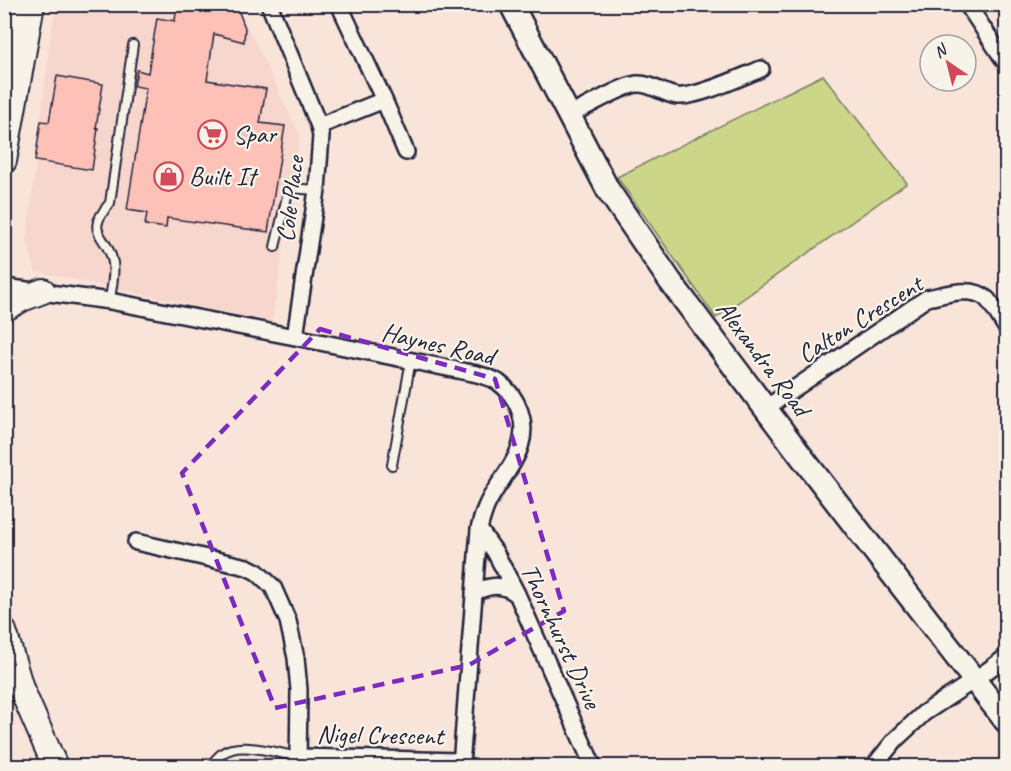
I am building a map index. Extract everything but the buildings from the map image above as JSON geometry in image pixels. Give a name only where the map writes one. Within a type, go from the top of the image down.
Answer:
[{"type":"main road","points":[[4,53],[14,4]]},
{"type":"main road","points":[[4,161],[32,4]]},
{"type":"main road","points":[[4,309],[43,291]]},
{"type":"main road","points":[[4,631],[21,688],[55,766]]},
{"type":"street","name":"Cole Place","points":[[269,4],[319,126],[321,136],[317,190],[295,337]]},
{"type":"street","points":[[339,4],[406,152]]},
{"type":"street","name":"Alexandra Road","points":[[511,4],[608,190],[669,281],[1006,721]]},
{"type":"street","points":[[967,4],[1006,63]]},
{"type":"street","points":[[569,116],[627,86],[638,84],[675,96],[687,95],[699,93],[761,69]]},
{"type":"street","points":[[319,126],[384,100]]},
{"type":"street","name":"Haynes Road","points":[[4,287],[110,301],[411,360],[477,374],[497,381],[511,393],[521,410],[523,426],[520,447],[486,506],[479,529],[460,764]]},
{"type":"street","name":"Calton Crescent","points":[[766,408],[927,298],[957,292],[981,295],[987,299],[1006,327]]},
{"type":"street","name":"Thornhurst Drive","points":[[479,529],[495,552],[517,594],[593,766]]},
{"type":"street","name":"Nigel Crescent","points":[[136,542],[247,567],[257,572],[273,587],[288,621],[296,658],[298,762],[460,764]]},
{"type":"street","points":[[474,592],[492,585],[508,587],[517,594]]},
{"type":"street","points":[[874,766],[895,740],[924,713],[1006,657]]},
{"type":"lane","points":[[110,301],[113,264],[97,224],[101,213],[110,203],[133,45]]},
{"type":"lane","points":[[275,247],[289,188],[317,190]]},
{"type":"lane","points":[[392,465],[411,360]]},
{"type":"lane","points":[[210,766],[224,752],[236,748],[251,748],[298,762]]},
{"type":"highlighted area","points":[[320,329],[495,379],[564,611],[469,665],[275,708],[182,473]]},
{"type":"shaded area","points":[[56,5],[237,5],[300,136],[272,322],[35,271],[27,240]]},
{"type":"green space","points":[[823,75],[907,183],[716,318],[617,177]]},
{"type":"place","name":"Spar","points":[[212,134]]},
{"type":"place","name":"Built It","points":[[168,176]]}]
